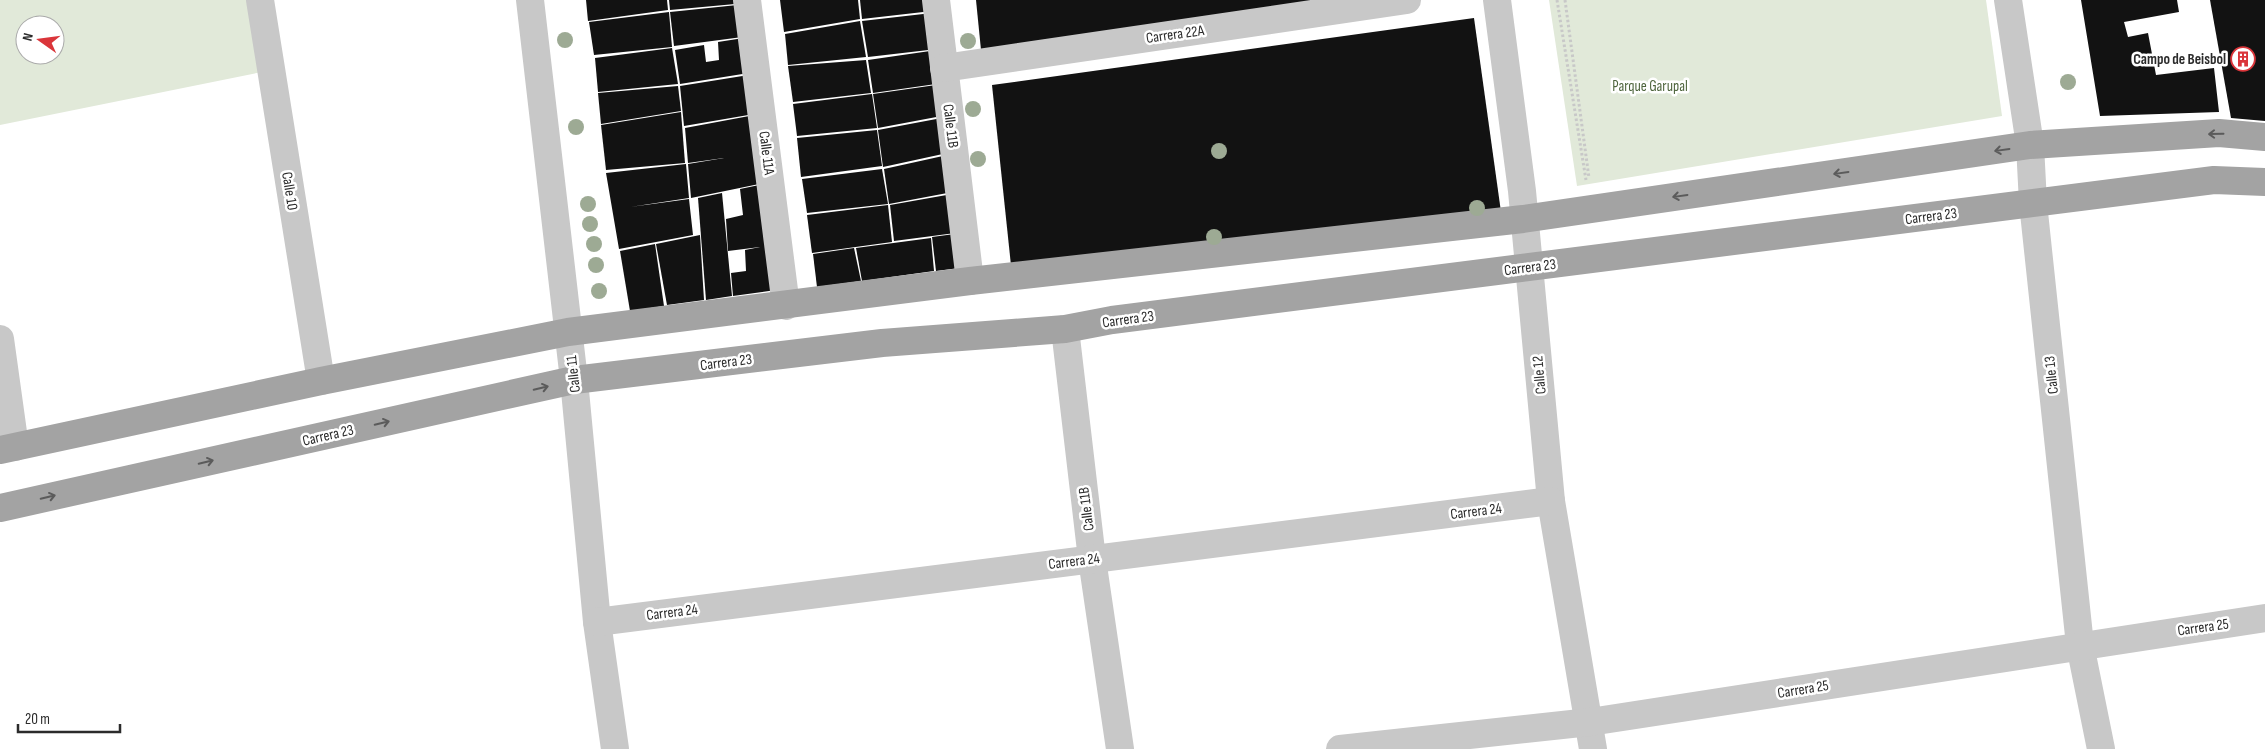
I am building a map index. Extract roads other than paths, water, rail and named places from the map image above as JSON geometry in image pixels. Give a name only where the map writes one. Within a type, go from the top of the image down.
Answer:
[{"type":"main road","points":[[8,448],[321,381],[568,332],[786,306],[970,281],[1523,219],[2030,146],[2219,133],[2265,137]]},
{"type":"main road","name":"Carrera 23","points":[[0,508],[574,380],[882,343],[1065,329],[1112,320],[2214,180],[2265,182]]},
{"type":"street","name":"Calle 10","points":[[260,0],[321,381]]},
{"type":"street","name":"Calle 11","points":[[530,0],[574,380],[597,622],[615,749]]},
{"type":"street","name":"Calle 11A","points":[[747,0],[786,306]]},
{"type":"street","name":"Calle 11B","points":[[936,0],[970,281]]},
{"type":"street","name":"Carrera 22A","points":[[944,68],[1407,0]]},
{"type":"street","name":"Calle 12","points":[[1496,0],[1522,191],[1523,219],[1530,267],[1551,501],[1594,749]]},
{"type":"street","name":"Calle 13","points":[[2008,0],[2030,146],[2033,203],[2080,645],[2101,749]]},
{"type":"street","name":"Calle 11B","points":[[1065,329],[1092,559],[1120,749]]},
{"type":"street","points":[[0,339],[8,448]]},
{"type":"street","name":"Carrera 24","points":[[597,622],[1551,501]]},
{"type":"street","name":"Carrera 25","points":[[1340,749],[1590,722],[2265,618]]},
{"type":"place","name":"Campo de Beisbol","points":[[2243,59]]},
{"type":"park label","name":"Parque Garupal","points":[[1650,86]]}]
